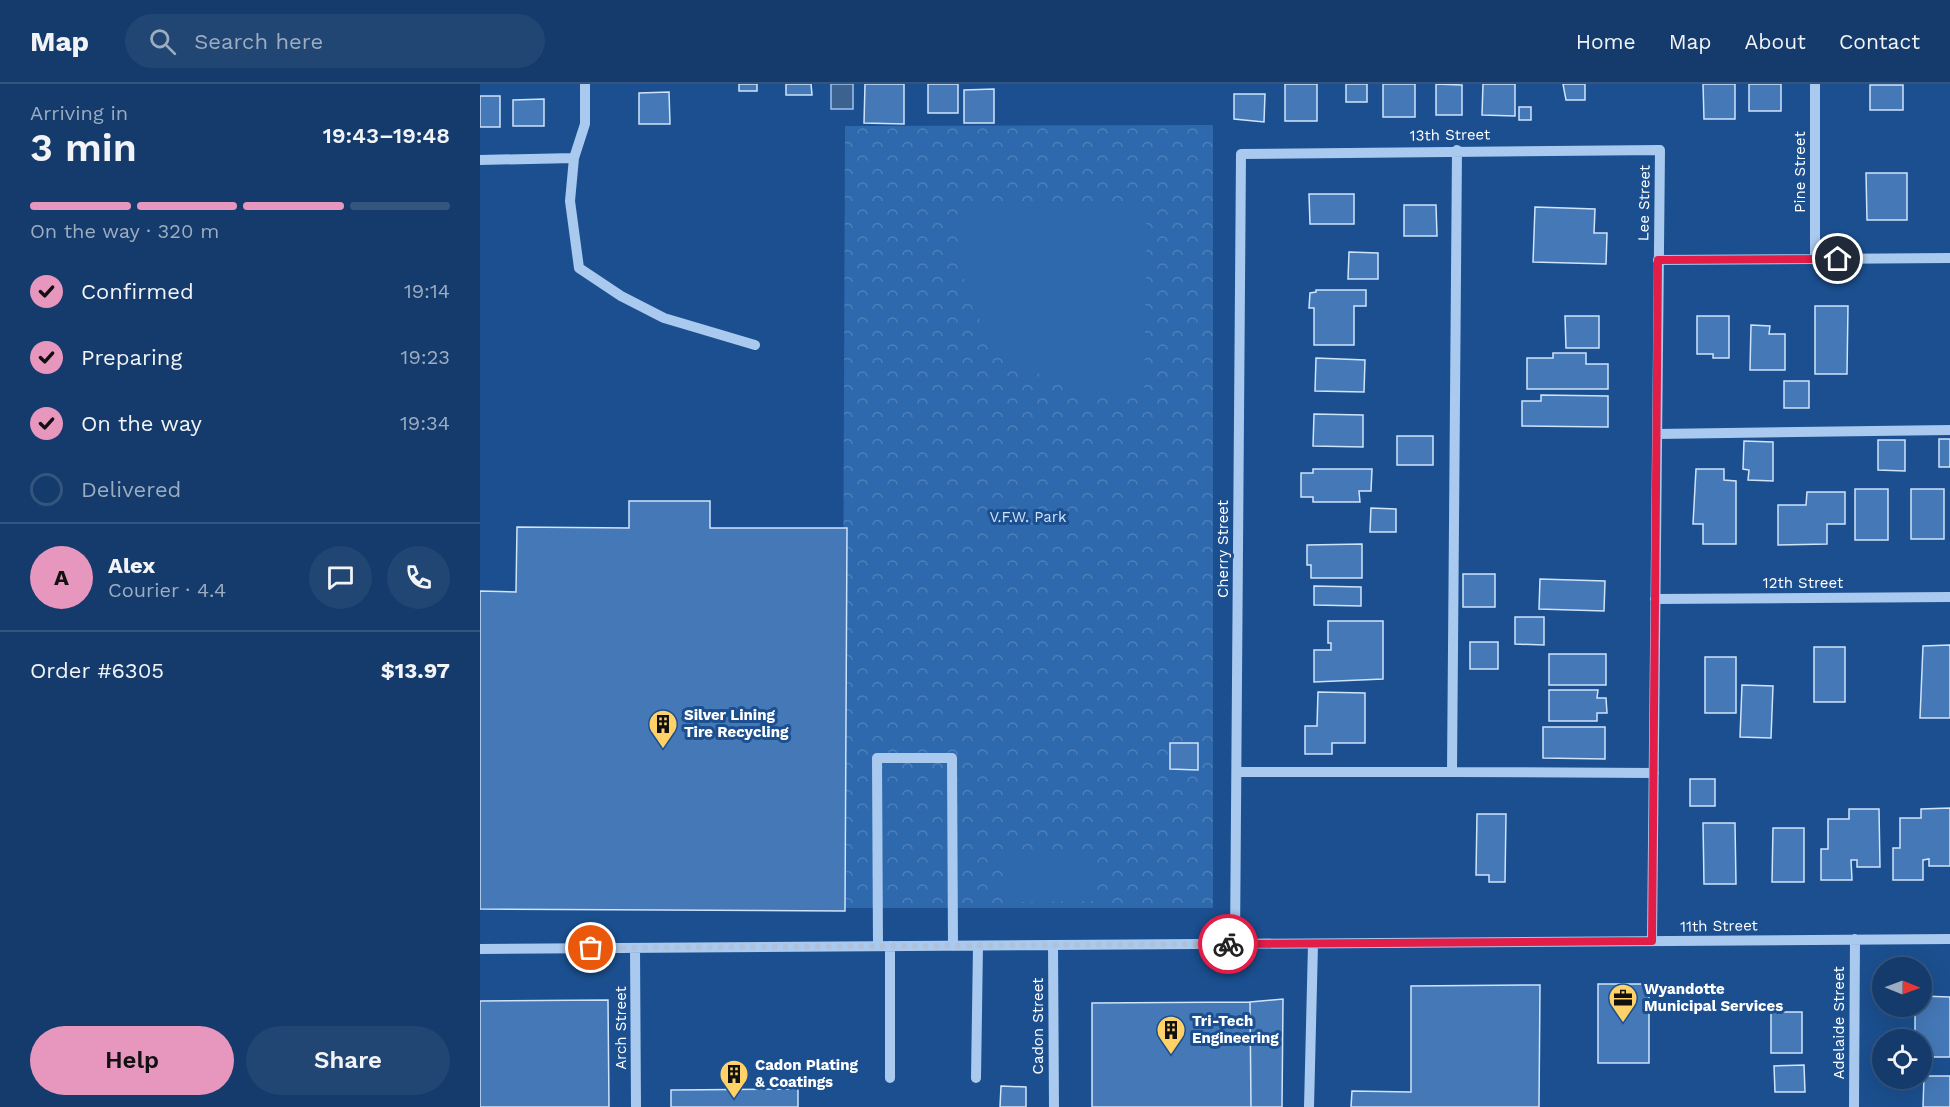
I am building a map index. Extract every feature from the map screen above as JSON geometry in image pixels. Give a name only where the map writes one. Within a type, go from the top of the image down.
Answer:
[{"type":"street","points":[[585,84],[585,124],[574,158],[570,201],[579,268],[621,296],[664,318],[755,345]]},
{"type":"street","name":"Pine Street","points":[[1815,84],[1815,259]]},
{"type":"street","points":[[1452,771],[1458,150]]},
{"type":"street","name":"13th Street","points":[[1242,154],[1458,150],[1660,150]]},
{"type":"street","name":"Lee Street","points":[[1652,941],[1660,150]]},
{"type":"street","name":"Cherry Street","points":[[1235,944],[1242,154]]},
{"type":"street","points":[[480,160],[574,158]]},
{"type":"street","points":[[1658,260],[1950,258]]},
{"type":"street","points":[[1657,434],[1950,430]]},
{"type":"street","name":"12th Street","points":[[1655,599],[1950,597]]},
{"type":"street","points":[[878,946],[877,758],[952,758],[953,946]]},
{"type":"street","points":[[1236,772],[1654,773]]},
{"type":"street","name":"Adelaide Street","points":[[1854,1107],[1855,939]]},
{"type":"street","name":"11th Street","points":[[480,949],[1950,939]]},
{"type":"street","points":[[1309,1107],[1312,944]]},
{"type":"street","name":"Cadon Street","points":[[1053,945],[1054,1107]]},
{"type":"street","points":[[890,946],[890,1078]]},
{"type":"street","points":[[976,1078],[978,946]]},
{"type":"street","name":"Arch Street","points":[[635,948],[636,1107]]},
{"type":"green space","name":"V.F.W. Park","points":[[1213,125],[1213,908],[842,908],[845,126]]},
{"type":"green space","points":[[962,206],[1147,209],[1144,394],[1104,394],[1055,381],[1035,372],[1000,345],[974,309],[966,288],[961,258]]},
{"type":"green space","points":[[1005,851],[1096,851],[1096,901],[1006,902]]},
{"type":"shaded area","points":[[831,84],[853,84],[853,109],[831,109]]},
{"type":"building","points":[[739,84],[757,84],[757,91],[739,91]]},
{"type":"building","points":[[786,84],[811,84],[812,95],[786,95]]},
{"type":"building","points":[[865,84],[904,84],[904,124],[864,123]]},
{"type":"building","points":[[928,84],[958,84],[958,113],[928,113]]},
{"type":"building","points":[[1285,84],[1317,84],[1317,121],[1285,121]]},
{"type":"building","points":[[1346,84],[1367,84],[1367,102],[1346,102]]},
{"type":"building","points":[[1383,84],[1415,84],[1415,117],[1383,117]]},
{"type":"building","points":[[1436,84],[1462,85],[1462,115],[1436,115]]},
{"type":"building","points":[[1483,84],[1515,84],[1515,116],[1482,115]]},
{"type":"building","points":[[1563,84],[1585,84],[1585,100],[1566,100]]},
{"type":"building","points":[[1703,84],[1735,84],[1735,119],[1704,119]]},
{"type":"building","points":[[1749,84],[1781,84],[1781,111],[1749,111]]},
{"type":"building","points":[[1870,85],[1903,85],[1903,110],[1870,110]]},
{"type":"building","points":[[994,89],[994,123],[964,123],[964,90]]},
{"type":"building","points":[[669,92],[670,124],[639,124],[639,93]]},
{"type":"building","points":[[1234,94],[1265,94],[1264,122],[1234,119]]},
{"type":"building","points":[[480,96],[500,96],[500,127],[480,127]]},
{"type":"building","points":[[544,99],[544,126],[513,126],[513,100]]},
{"type":"building","points":[[1519,107],[1531,107],[1531,120],[1519,120]]},
{"type":"building","points":[[1866,173],[1907,173],[1907,220],[1867,220]]},
{"type":"building","points":[[1309,194],[1354,194],[1354,224],[1310,224]]},
{"type":"building","points":[[1404,205],[1436,205],[1437,236],[1404,236]]},
{"type":"building","points":[[1535,207],[1595,209],[1594,233],[1607,233],[1606,264],[1533,262]]},
{"type":"building","points":[[1349,252],[1378,253],[1378,279],[1348,279]]},
{"type":"building","points":[[1316,290],[1366,290],[1366,306],[1354,306],[1354,345],[1314,345],[1314,308],[1309,308],[1310,293]]},
{"type":"building","points":[[1815,306],[1848,306],[1847,374],[1815,374]]},
{"type":"building","points":[[1565,316],[1599,316],[1599,348],[1566,348]]},
{"type":"building","points":[[1697,316],[1729,316],[1729,358],[1713,358],[1713,354],[1697,354]]},
{"type":"building","points":[[1751,325],[1770,326],[1769,334],[1785,334],[1785,370],[1750,370]]},
{"type":"building","points":[[1553,353],[1586,353],[1586,364],[1608,364],[1608,389],[1527,389],[1527,358],[1553,358]]},
{"type":"building","points":[[1316,358],[1365,360],[1364,392],[1315,391]]},
{"type":"building","points":[[1784,381],[1809,381],[1809,408],[1784,408]]},
{"type":"building","points":[[1541,395],[1608,396],[1608,427],[1522,426],[1522,401],[1541,401]]},
{"type":"building","points":[[1314,414],[1363,415],[1363,447],[1313,446]]},
{"type":"building","points":[[1397,436],[1433,436],[1433,465],[1397,465]]},
{"type":"building","points":[[1939,439],[1950,439],[1950,467],[1939,467]]},
{"type":"building","points":[[1878,440],[1905,440],[1905,471],[1878,470]]},
{"type":"building","points":[[1744,441],[1773,442],[1773,481],[1748,480],[1749,470],[1743,469]]},
{"type":"building","points":[[1313,469],[1372,469],[1371,491],[1359,491],[1360,502],[1313,502],[1313,497],[1301,497],[1301,473],[1313,473]]},
{"type":"building","points":[[1696,469],[1724,469],[1724,480],[1736,481],[1736,544],[1703,544],[1703,524],[1693,524]]},
{"type":"building","points":[[1855,489],[1888,489],[1888,540],[1855,540]]},
{"type":"building","points":[[1911,489],[1944,489],[1944,539],[1911,539]]},
{"type":"building","points":[[1807,492],[1845,492],[1845,524],[1827,524],[1827,544],[1778,545],[1778,505],[1806,505]]},
{"type":"building","name":"Silver Lining Tire Recycling","points":[[629,501],[710,501],[710,528],[847,528],[845,911],[480,909],[480,591],[516,592],[517,527],[629,528]]},
{"type":"building","points":[[1371,508],[1396,509],[1396,532],[1370,532]]},
{"type":"building","points":[[1362,544],[1362,578],[1311,578],[1311,565],[1307,565],[1307,545]]},
{"type":"building","points":[[1463,574],[1495,574],[1495,607],[1463,607]]},
{"type":"building","points":[[1540,579],[1605,581],[1604,611],[1539,609]]},
{"type":"building","points":[[1314,586],[1361,587],[1361,606],[1314,605]]},
{"type":"building","points":[[1515,617],[1544,617],[1544,645],[1515,644]]},
{"type":"building","points":[[1328,621],[1383,621],[1383,679],[1314,682],[1314,650],[1331,650],[1331,643],[1328,643]]},
{"type":"building","points":[[1470,642],[1498,642],[1498,669],[1470,669]]},
{"type":"building","points":[[1950,645],[1950,718],[1920,718],[1923,646]]},
{"type":"building","points":[[1814,647],[1845,647],[1845,702],[1814,702]]},
{"type":"building","points":[[1549,654],[1606,654],[1606,685],[1549,685]]},
{"type":"building","points":[[1705,657],[1736,657],[1736,713],[1705,713]]},
{"type":"building","points":[[1742,685],[1773,686],[1771,738],[1740,737]]},
{"type":"building","points":[[1549,690],[1598,690],[1597,698],[1606,698],[1607,713],[1597,713],[1597,721],[1549,721]]},
{"type":"building","points":[[1318,692],[1365,693],[1365,743],[1332,743],[1332,754],[1305,754],[1305,726],[1317,726]]},
{"type":"building","points":[[1543,727],[1605,727],[1605,759],[1543,758]]},
{"type":"building","points":[[1170,743],[1198,743],[1198,770],[1170,769]]},
{"type":"building","points":[[1690,779],[1715,779],[1715,806],[1690,806]]},
{"type":"building","points":[[1950,808],[1950,866],[1929,866],[1929,859],[1923,860],[1923,880],[1893,880],[1893,848],[1900,848],[1900,818],[1921,818],[1921,809]]},
{"type":"building","points":[[1849,809],[1879,809],[1880,867],[1857,867],[1857,860],[1851,860],[1852,880],[1821,880],[1821,849],[1828,849],[1828,819],[1849,819]]},
{"type":"building","points":[[1477,814],[1506,814],[1505,882],[1489,882],[1489,875],[1476,875]]},
{"type":"building","points":[[1703,823],[1735,823],[1736,884],[1704,884]]},
{"type":"building","points":[[1773,828],[1804,828],[1804,882],[1772,882]]},
{"type":"building","name":"Wyandotte Municipal Services","points":[[1598,984],[1649,984],[1649,1063],[1598,1063]]},
{"type":"building","points":[[1540,985],[1539,1107],[1351,1107],[1352,1091],[1411,1092],[1411,986]]},
{"type":"building","points":[[1932,996],[1950,997],[1950,1057],[1932,1057],[1932,1029],[1915,1029],[1915,1017],[1932,1017]]},
{"type":"building","points":[[1283,999],[1282,1107],[1251,1107],[1250,1002]]},
{"type":"building","points":[[608,1000],[609,1107],[480,1107],[480,1001]]},
{"type":"building","name":"Tri-Tech Engineering","points":[[1250,1002],[1251,1107],[1092,1107],[1092,1003]]},
{"type":"building","points":[[1771,1012],[1802,1012],[1802,1053],[1771,1053]]},
{"type":"building","points":[[1804,1065],[1805,1092],[1775,1092],[1774,1066]]},
{"type":"building","points":[[1932,1076],[1950,1076],[1950,1107],[1923,1107],[1924,1089],[1932,1089]]},
{"type":"building","points":[[1001,1086],[1026,1087],[1026,1107],[1000,1107]]},
{"type":"building","name":"Cadon Plating & Coatings","points":[[798,1089],[798,1107],[671,1107],[671,1090]]},
{"type":"way so far","points":[[591,948],[1228,944]]},
{"type":"place","name":"Silver Lining Tire Recycling","points":[[663,750]]},
{"type":"place","name":"Wyandotte Municipal Services","points":[[1623,1024]]},
{"type":"place","name":"Tri-Tech Engineering","points":[[1171,1056]]},
{"type":"place","name":"Cadon Plating & Coatings","points":[[734,1100]]},
{"type":"route","points":[[1228,944],[1652,941],[1658,260],[1838,259]]}]
